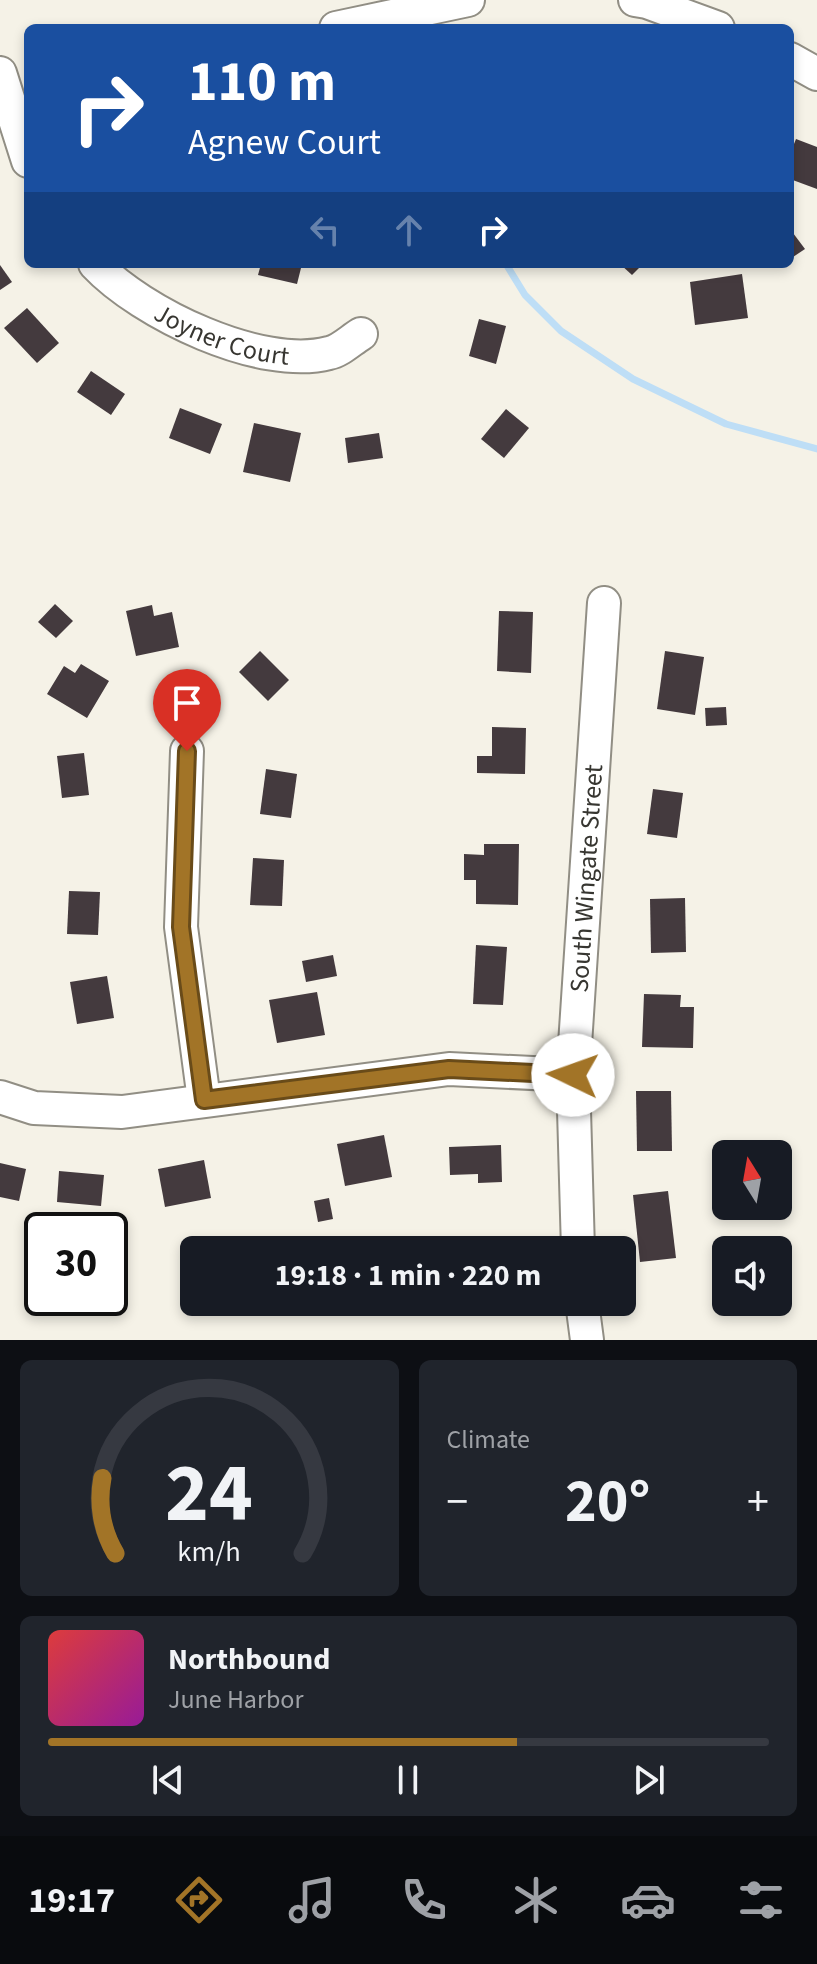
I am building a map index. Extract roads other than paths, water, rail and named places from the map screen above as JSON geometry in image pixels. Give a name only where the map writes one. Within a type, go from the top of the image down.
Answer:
[{"type":"street","points":[[355,24],[468,0]]},
{"type":"street","points":[[635,0],[707,24]]},
{"type":"street","points":[[794,61],[817,74]]},
{"type":"street","points":[[9,91],[24,146]]},
{"type":"street","name":"Joyner Court","points":[[99,268],[113,283],[189,328],[227,343],[301,356],[331,353],[361,334]]},
{"type":"street","name":"South Wingate Street","points":[[578,1236],[573,1075],[604,603]]},
{"type":"street","points":[[187,751],[181,927],[204,1100]]},
{"type":"street","points":[[0,1097],[34,1108],[122,1112],[449,1069],[573,1075]]},
{"type":"street","points":[[584,1316],[587,1340]]},
{"type":"waterway","points":[[508,268],[525,295],[561,331],[633,379],[726,424],[817,449]]}]
